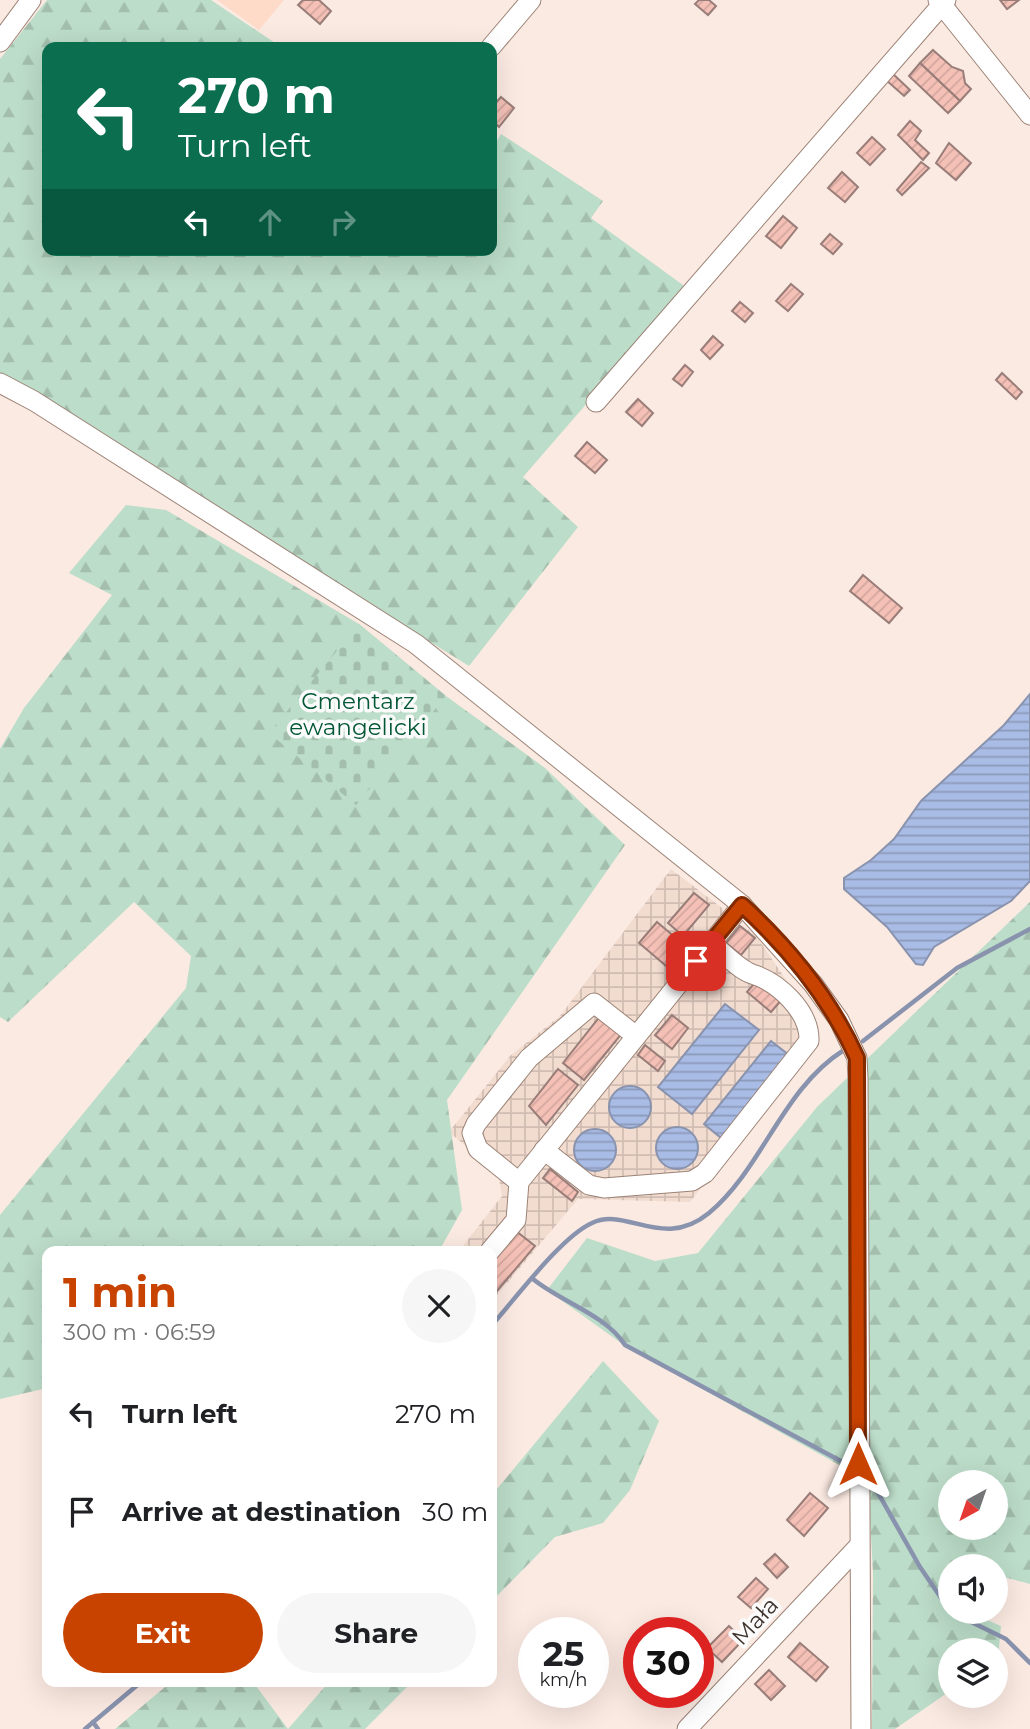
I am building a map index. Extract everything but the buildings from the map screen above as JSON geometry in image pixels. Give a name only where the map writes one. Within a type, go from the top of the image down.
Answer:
[{"type":"street","points":[[0,42],[31,0]]},
{"type":"street","points":[[495,42],[531,0]]},
{"type":"street","points":[[596,402],[942,1],[1030,115]]},
{"type":"street","points":[[0,383],[34,401],[416,644],[742,905],[813,984],[839,1020],[857,1058],[861,1729]]},
{"type":"street","points":[[494,1246],[516,1220],[519,1182],[742,905]]},
{"type":"street","points":[[544,1150],[589,1185],[604,1188],[692,1181],[705,1173],[809,1041],[810,1027],[786,994],[760,974],[751,974],[712,943]]},
{"type":"street","points":[[519,1182],[478,1149],[472,1133],[529,1058],[594,1003],[636,1036]]},
{"type":"street","name":"Mała","points":[[687,1729],[858,1547]]},
{"type":"shaded area","points":[[217,0],[284,0],[259,30]]},
{"type":"shaded area","points":[[671,869],[722,908],[734,930],[742,925],[757,937],[818,1027],[813,1045],[690,1202],[578,1199],[497,1295],[497,1246],[463,1246],[502,1196],[498,1173],[449,1132],[510,1056],[560,1016]]},
{"type":"green space","points":[[47,0],[211,0],[274,42],[42,42],[42,256],[497,256],[497,141],[501,134],[603,201],[591,218],[687,288],[523,477],[578,527],[469,666],[0,376],[0,59]]},
{"type":"green space","points":[[126,505],[166,510],[359,624],[446,696],[545,768],[625,845],[447,1100],[462,1210],[442,1246],[42,1246],[42,1389],[0,1399],[0,1215],[186,988],[191,956],[134,902],[8,1022],[0,1017],[0,749],[24,708],[112,595],[69,573]]},
{"type":"green space","name":"Cmentarz ewangelicki","points":[[359,624],[446,696],[356,805],[269,733]]},
{"type":"green space","points":[[1030,902],[1030,1584],[1008,1578],[1008,1554],[938,1554],[938,1624],[996,1624],[1001,1626],[1000,1638],[938,1638],[938,1699],[895,1729],[872,1729],[873,1573],[868,1481],[628,1348],[547,1290],[587,1238],[655,1261],[698,1253],[817,1107]]},
{"type":"green space","points":[[603,1361],[659,1421],[630,1490],[603,1523],[555,1537],[497,1596],[497,1489]]},
{"type":"green space","points":[[165,1687],[257,1687],[288,1729],[115,1729]]},
{"type":"green space","points":[[325,1687],[407,1687],[365,1729],[288,1729]]},
{"type":"water","points":[[1030,694],[1030,881],[1011,901],[934,947],[923,965],[916,964],[887,927],[844,889],[844,878],[871,860],[894,839],[921,801],[1004,725]]},
{"type":"water","points":[[725,1004],[759,1030],[692,1114],[658,1087]]},
{"type":"water","points":[[771,1041],[794,1059],[726,1142],[704,1124]]},
{"type":"water","points":[[630,1086],[645,1092],[651,1107],[645,1122],[630,1128],[615,1122],[609,1107],[615,1092]]},
{"type":"water","points":[[677,1127],[692,1133],[698,1148],[692,1163],[677,1169],[662,1163],[656,1148],[662,1133]]},
{"type":"water","points":[[595,1129],[610,1135],[616,1150],[610,1165],[595,1171],[580,1165],[574,1150],[580,1135]]},
{"type":"waterway","points":[[863,1041],[957,968],[1030,929]]},
{"type":"waterway","points":[[497,1319],[553,1254],[592,1223],[605,1219],[676,1228],[692,1224],[709,1213],[728,1195],[744,1174],[804,1086],[823,1066],[844,1050]]},
{"type":"waterway","points":[[533,1279],[607,1325],[625,1345],[850,1466]]},
{"type":"waterway","points":[[869,1477],[938,1593]]},
{"type":"waterway","points":[[975,1624],[1006,1639],[1030,1663]]},
{"type":"waterway","points":[[85,1729],[135,1687]]},
{"type":"waterway","points":[[93,1722],[98,1729]]},
{"type":"route","points":[[696,961],[742,905],[762,923],[813,984],[839,1020],[857,1058],[858,1464]]}]
